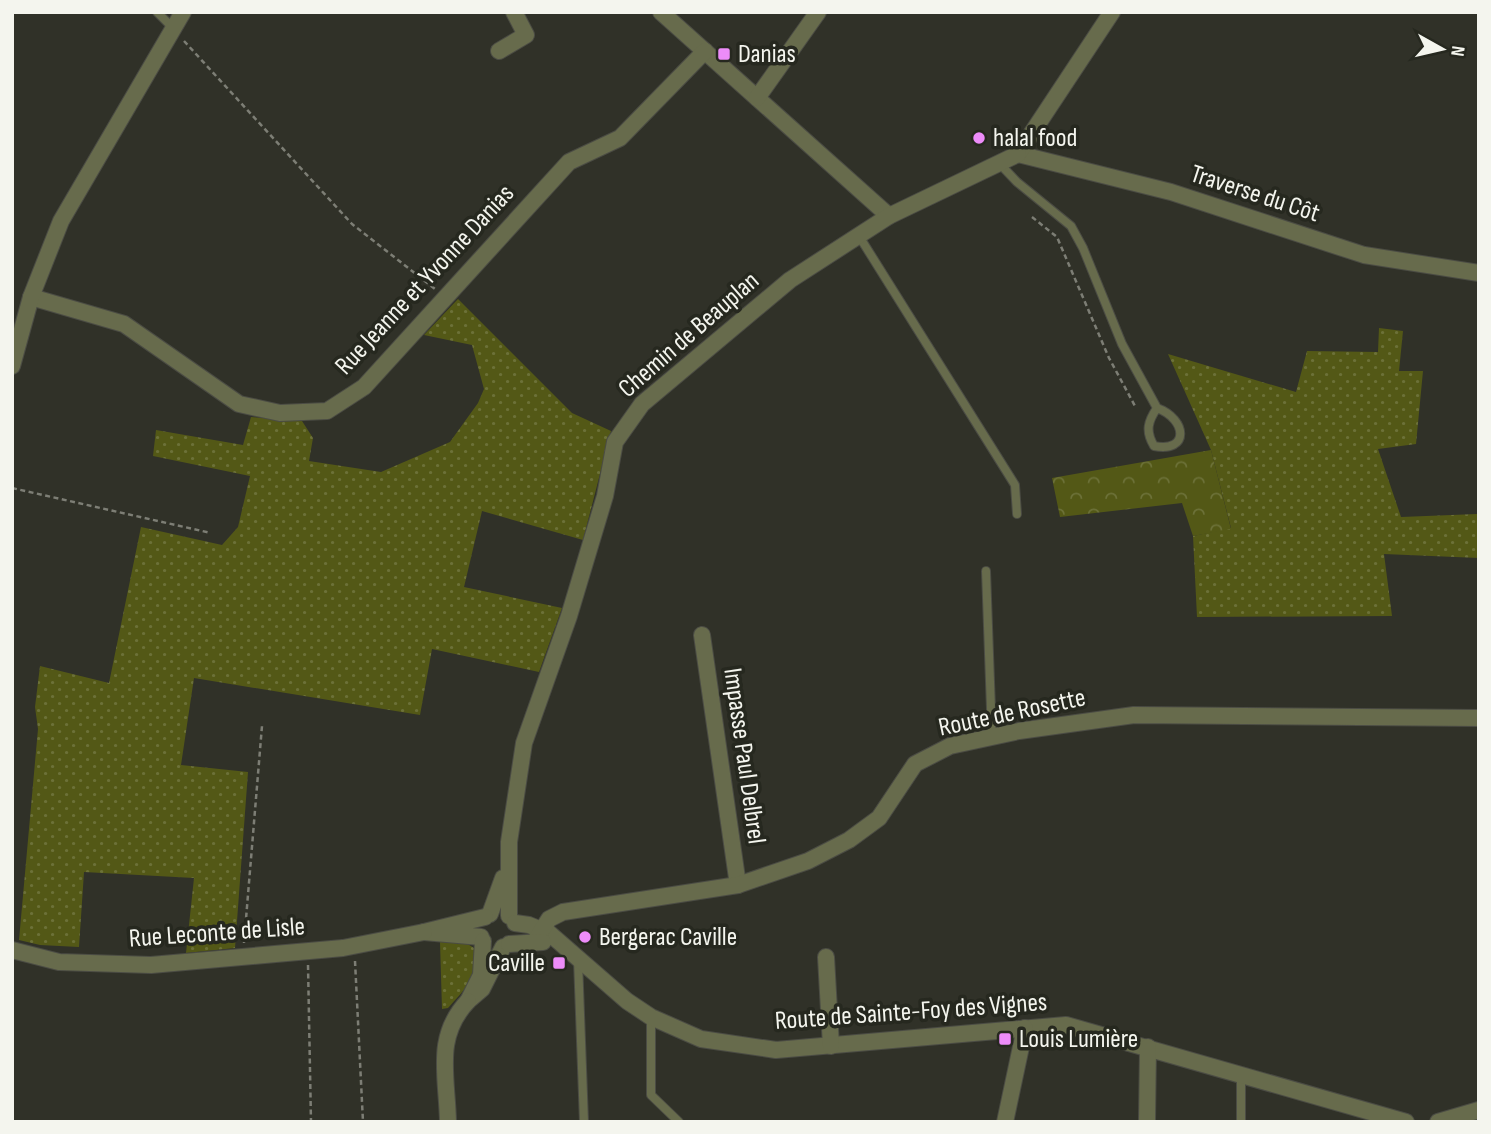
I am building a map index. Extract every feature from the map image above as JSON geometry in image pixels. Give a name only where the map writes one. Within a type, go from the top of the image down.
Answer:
[{"type":"street","points":[[12,366],[31,297],[61,221],[183,12]]},
{"type":"street","points":[[499,51],[526,35],[514,12]]},
{"type":"street","points":[[661,12],[889,216]]},
{"type":"street","points":[[757,98],[818,12]]},
{"type":"street","points":[[1018,154],[1112,12]]},
{"type":"street","name":"Rue Jeanne et Yvonne Danias","points":[[31,297],[124,324],[239,404],[280,413],[327,411],[364,387],[569,162],[620,138],[705,51]]},
{"type":"street","name":"Chemin de Beauplan","points":[[488,915],[502,885],[517,768],[569,616],[605,496],[615,442],[626,422],[642,404],[790,280],[889,216],[998,161],[1018,154]]},
{"type":"street","name":"Traverse du Côt","points":[[1018,154],[1171,192],[1364,255],[1479,273]]},
{"type":"street","name":"Impasse Paul Delbrel","points":[[702,635],[738,885]]},
{"type":"street","name":"Route de Rosette","points":[[538,935],[549,919],[563,912],[738,885],[808,861],[849,840],[879,818],[915,764],[950,746],[1134,715],[1479,718]]},
{"type":"street","name":"Chemin de Beauplan","points":[[509,842],[512,920]]},
{"type":"street","points":[[449,1122],[445,1036],[455,1014],[482,989],[516,932],[512,920],[502,912],[488,915],[481,924],[481,975],[468,1001]]},
{"type":"street","name":"Rue Leconte de Lisle","points":[[12,950],[59,962],[151,965],[355,946],[488,915]]},
{"type":"street","name":"Route de Sainte-Foy des Vignes","points":[[512,920],[562,946],[627,1001],[651,1017],[701,1039],[775,1050],[1066,1025],[1148,1046],[1406,1122]]},
{"type":"street","name":"Rue Leconte de Lisle","points":[[424,932],[482,939]]},
{"type":"street","points":[[482,939],[490,946],[506,945],[538,935]]},
{"type":"street","points":[[826,957],[831,1046]]},
{"type":"street","points":[[1005,1122],[1025,1028]]},
{"type":"street","points":[[1147,1122],[1148,1046]]},
{"type":"street","points":[[1438,1122],[1479,1110]]},
{"type":"lane","points":[[156,12],[173,28]]},
{"type":"lane","points":[[998,161],[1017,182],[1071,226],[1083,248],[1122,344],[1157,408],[1176,417],[1181,428],[1180,438],[1174,445],[1164,448],[1154,446],[1148,436],[1149,420],[1157,408]]},
{"type":"lane","points":[[859,236],[932,347],[1015,485],[1017,514]]},
{"type":"lane","points":[[986,571],[992,737]]},
{"type":"lane","points":[[578,960],[584,1122]]},
{"type":"lane","points":[[651,1017],[651,1096],[679,1122]]},
{"type":"lane","points":[[1241,1074],[1241,1122]]},
{"type":"path","points":[[173,28],[352,224],[446,298]]},
{"type":"path","points":[[1032,217],[1057,237],[1109,358],[1135,405]]},
{"type":"path","points":[[12,488],[211,533]]},
{"type":"path","points":[[243,957],[262,726]]},
{"type":"path","points":[[355,946],[363,1122]]},
{"type":"path","points":[[308,951],[307,1057],[311,1122]]},
{"type":"green space","points":[[458,299],[572,413],[611,431],[583,540],[482,511],[464,587],[562,608],[539,672],[432,649],[420,715],[194,678],[181,765],[248,772],[235,948],[186,953],[194,878],[84,872],[79,947],[40,945],[19,940],[38,729],[35,707],[40,666],[109,683],[141,527],[222,545],[238,527],[250,476],[153,456],[156,430],[243,445],[251,417],[302,421],[313,438],[309,461],[381,472],[450,442],[478,403],[484,389],[472,345],[424,335]]},
{"type":"green space","points":[[1379,328],[1403,331],[1399,371],[1423,371],[1416,444],[1378,449],[1401,517],[1477,514],[1479,558],[1384,554],[1392,616],[1197,617],[1193,536],[1231,528],[1211,450],[1168,354],[1296,392],[1307,351],[1378,352]]},
{"type":"green space","points":[[1211,450],[1231,529],[1193,536],[1182,503],[1060,517],[1052,478]]},
{"type":"green space","points":[[440,942],[466,943],[474,948],[476,957],[474,974],[470,981],[448,1008],[442,1009]]},
{"type":"place","name":"Danias","points":[[724,54]]},
{"type":"place","name":"halal food","points":[[979,138]]},
{"type":"place","name":"Bergerac Caville","points":[[585,937]]},
{"type":"place","name":"Caville","points":[[559,963]]},
{"type":"place","name":"Louis Lumière","points":[[1005,1039]]}]
